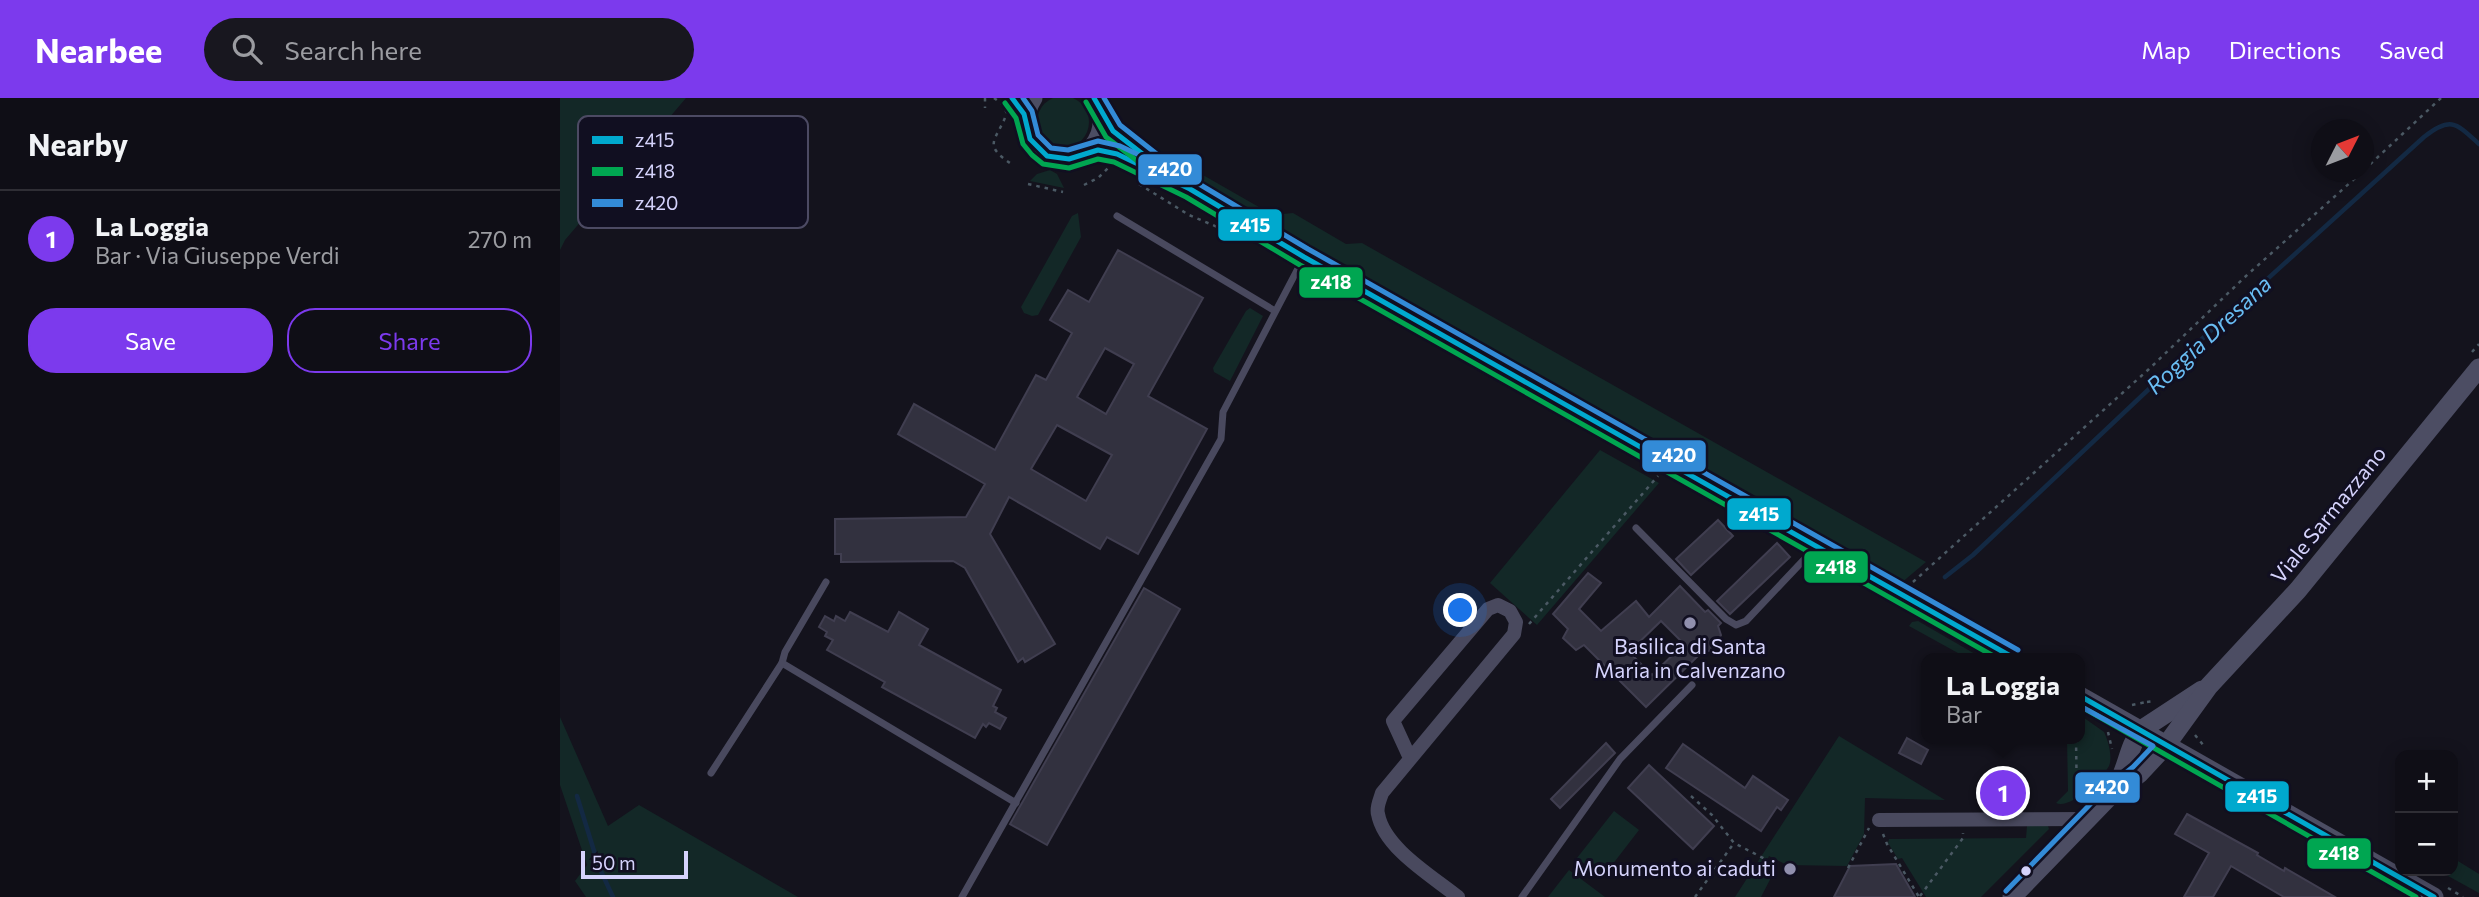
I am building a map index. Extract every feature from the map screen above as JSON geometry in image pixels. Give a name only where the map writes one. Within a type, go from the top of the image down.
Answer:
[{"type":"street","points":[[1012,98],[1022,112],[1031,141],[1047,156],[1064,159],[1098,150],[1113,152],[1190,189]]},
{"type":"street","points":[[1025,120],[1033,98]]},
{"type":"street","points":[[1084,153],[1093,146],[1100,134],[1102,124],[1097,103]]},
{"type":"street","points":[[1097,103],[1108,125],[1121,139],[1190,189],[1304,257],[2005,653]]},
{"type":"street","name":"Viale Sarmazzano","points":[[2209,686],[2298,590],[2475,361]]},
{"type":"street","points":[[1410,758],[1393,722],[1488,608],[1499,605],[1510,611],[1516,622],[1514,634],[1382,793],[1377,811],[1383,834],[1458,897]]},
{"type":"street","points":[[2110,796],[2121,780],[2133,743],[2141,730],[2209,686]]},
{"type":"street","points":[[2012,897],[2082,813],[2139,774],[2167,744],[2209,686]]},
{"type":"street","points":[[2085,699],[2434,897]]},
{"type":"street","points":[[1879,820],[2082,813]]},
{"type":"lane","points":[[1117,216],[1275,311]]},
{"type":"lane","points":[[962,897],[1221,439],[1223,412],[1304,257]]},
{"type":"lane","points":[[1636,528],[1726,619],[1736,625],[1745,621],[1816,547]]},
{"type":"lane","points":[[711,773],[782,663],[785,652],[826,582]]},
{"type":"lane","points":[[782,663],[1016,803]]},
{"type":"lane","points":[[1522,897],[1620,759],[1692,685]]},
{"type":"path","points":[[985,98],[985,108]]},
{"type":"path","points":[[994,98],[1002,104],[1007,113],[994,141],[994,149],[998,155],[1013,164]]},
{"type":"path","points":[[2374,161],[2441,98]]},
{"type":"path","points":[[1900,594],[2351,182]]},
{"type":"path","points":[[1028,184],[1063,192]]},
{"type":"path","points":[[2475,361],[2479,344]]},
{"type":"path","points":[[1514,634],[1532,621],[1661,472],[1676,467]]},
{"type":"path","points":[[2147,702],[2163,700]]},
{"type":"path","points":[[2105,728],[2110,735],[2112,751]]},
{"type":"path","points":[[2076,744],[2082,813]]},
{"type":"path","points":[[1691,796],[1712,815],[1734,843],[1767,860]]},
{"type":"path","points":[[2082,813],[2085,798]]},
{"type":"path","points":[[1848,868],[1871,825],[1879,820],[1887,844],[1919,897],[1963,838],[1962,819]]},
{"type":"path","points":[[1695,897],[1734,843]]},
{"type":"green space","points":[[1063,96],[1082,103],[1089,122],[1082,141],[1063,148],[1044,141],[1037,122],[1044,103]]},
{"type":"green space","points":[[560,98],[686,98],[671,116],[578,116],[578,225],[560,250]]},
{"type":"green space","points":[[1147,143],[1273,215],[1293,213],[1346,244],[1362,243],[1926,562],[1900,584],[1381,293],[1200,181]]},
{"type":"green space","points":[[1050,170],[1057,174],[1064,188],[1030,181],[1037,174]]},
{"type":"green space","points":[[1078,213],[1081,237],[1038,315],[1024,313],[1021,307],[1072,216]]},
{"type":"green space","points":[[1250,308],[1263,316],[1230,381],[1214,372],[1213,368]]},
{"type":"green space","points":[[1600,450],[1659,483],[1537,625],[1490,583]]},
{"type":"green space","points":[[1918,621],[1973,653],[1958,653],[1909,626]]},
{"type":"green space","points":[[560,717],[608,826],[639,805],[798,897],[586,897],[575,881],[587,865],[560,785]]},
{"type":"green space","points":[[2085,719],[2104,732],[2110,762],[2100,778],[2085,792],[2069,802],[2056,803],[2068,791],[2067,744],[2085,744]]},
{"type":"green space","points":[[1839,736],[1945,800],[1865,798],[1864,834],[1847,866],[1787,865],[1769,856],[1765,865],[1775,870],[1761,897],[1735,897]]},
{"type":"green space","points":[[1614,811],[1639,830],[1602,878],[1577,858]]},
{"type":"green space","points":[[2027,826],[2048,826],[2049,829],[1981,897],[1926,897],[1902,858],[1898,859],[1888,843],[1889,839],[2026,838]]},
{"type":"green space","points":[[2458,861],[2479,874],[2479,893],[2448,876],[2458,876]]},
{"type":"green space","points":[[1569,870],[1605,897],[1548,897]]},
{"type":"building","points":[[1118,250],[1203,298],[1148,396],[1207,429],[1138,554],[1107,537],[1100,549],[1009,497],[990,534],[1055,644],[1025,662],[1023,658],[1018,662],[965,568],[953,561],[841,562],[841,554],[835,554],[835,519],[966,517],[985,484],[898,434],[914,404],[995,450],[1036,375],[1046,380],[1072,333],[1050,320],[1068,290],[1089,302]],"holes":[[[1105,348],[1134,364],[1106,414],[1077,397]],[[1057,425],[1112,455],[1086,501],[1031,469]]]},
{"type":"building","points":[[1718,520],[1733,536],[1691,575],[1676,559]]},
{"type":"building","points":[[1777,543],[1790,557],[1730,614],[1717,601]]},
{"type":"building","points":[[1588,573],[1601,583],[1579,609],[1601,631],[1636,601],[1649,617],[1680,586],[1705,612],[1708,610],[1721,623],[1718,626],[1721,635],[1713,648],[1704,650],[1646,707],[1584,645],[1576,650],[1563,638],[1568,629],[1553,614]],"holes":[[[1661,621],[1684,644],[1652,675],[1629,652]]]},
{"type":"building","points":[[1144,588],[1180,609],[1047,845],[1010,824]]},
{"type":"building","points":[[850,612],[888,632],[899,612],[928,629],[919,645],[1001,690],[993,706],[997,708],[995,712],[1006,718],[1000,729],[989,723],[986,727],[983,724],[975,738],[882,687],[885,682],[827,650],[833,640],[825,636],[827,632],[819,627],[825,616],[834,621],[836,616],[845,621]]},
{"type":"building","points":[[1907,738],[1928,750],[1921,764],[1899,753]]},
{"type":"building","points":[[1606,743],[1615,753],[1560,808],[1551,799]]},
{"type":"building","points":[[1683,744],[1745,788],[1753,776],[1788,800],[1781,810],[1777,807],[1761,831],[1666,768]]},
{"type":"building","points":[[1649,765],[1714,826],[1693,849],[1628,788]]},
{"type":"building","points":[[2018,780],[2018,803],[1980,803],[1980,781]]},
{"type":"building","points":[[2187,814],[2258,853],[2257,855],[2284,871],[2285,868],[2335,897],[2284,897],[2231,866],[2213,897],[2184,897],[2209,853],[2175,834]]},
{"type":"building","points":[[1896,864],[1915,897],[1834,897],[1850,866]]},
{"type":"waterway","name":"Roggia Dresana","points":[[1945,577],[1973,555],[2220,322],[2424,137],[2447,124],[2459,127],[2479,144]]},
{"type":"waterway","name":"Roggia Dresana","points":[[577,796],[599,867],[613,897]]},
{"type":"transit line","name":"z415","points":[[1012,98],[1024,114],[1030,139],[1047,156],[1069,159],[1098,150],[1117,154],[1190,189],[1304,257],[2005,653]]},
{"type":"transit line","name":"z420","points":[[1023,98],[1032,111],[1038,135],[1051,148],[1068,150],[1098,141],[1120,146],[1194,181],[1308,249],[2018,650]]},
{"type":"transit line","name":"z415","points":[[1094,98],[1113,131],[1158,166]]},
{"type":"transit line","name":"z420","points":[[1104,98],[1120,125],[1163,159]]},
{"type":"transit line","name":"z418","points":[[1086,102],[1106,137],[1153,173]]},
{"type":"transit line","name":"z418","points":[[1005,103],[1016,118],[1023,144],[1043,164],[1069,168],[1098,159],[1114,162],[1186,197],[1300,265],[1988,653]]},
{"type":"transit line","name":"z415","points":[[2085,699],[2434,897]]},
{"type":"transit line","name":"z418","points":[[2085,709],[2416,897]]},
{"type":"transit line","name":"z420","points":[[2006,891],[2104,790],[2133,767],[2153,746],[2085,709]]},
{"type":"place","name":"Basilica di Santa Maria in Calvenzano","points":[[1690,623]]},
{"type":"place","name":"La Loggia","points":[[2003,793]]},
{"type":"place","name":"Monumento ai caduti","points":[[1790,869]]}]
